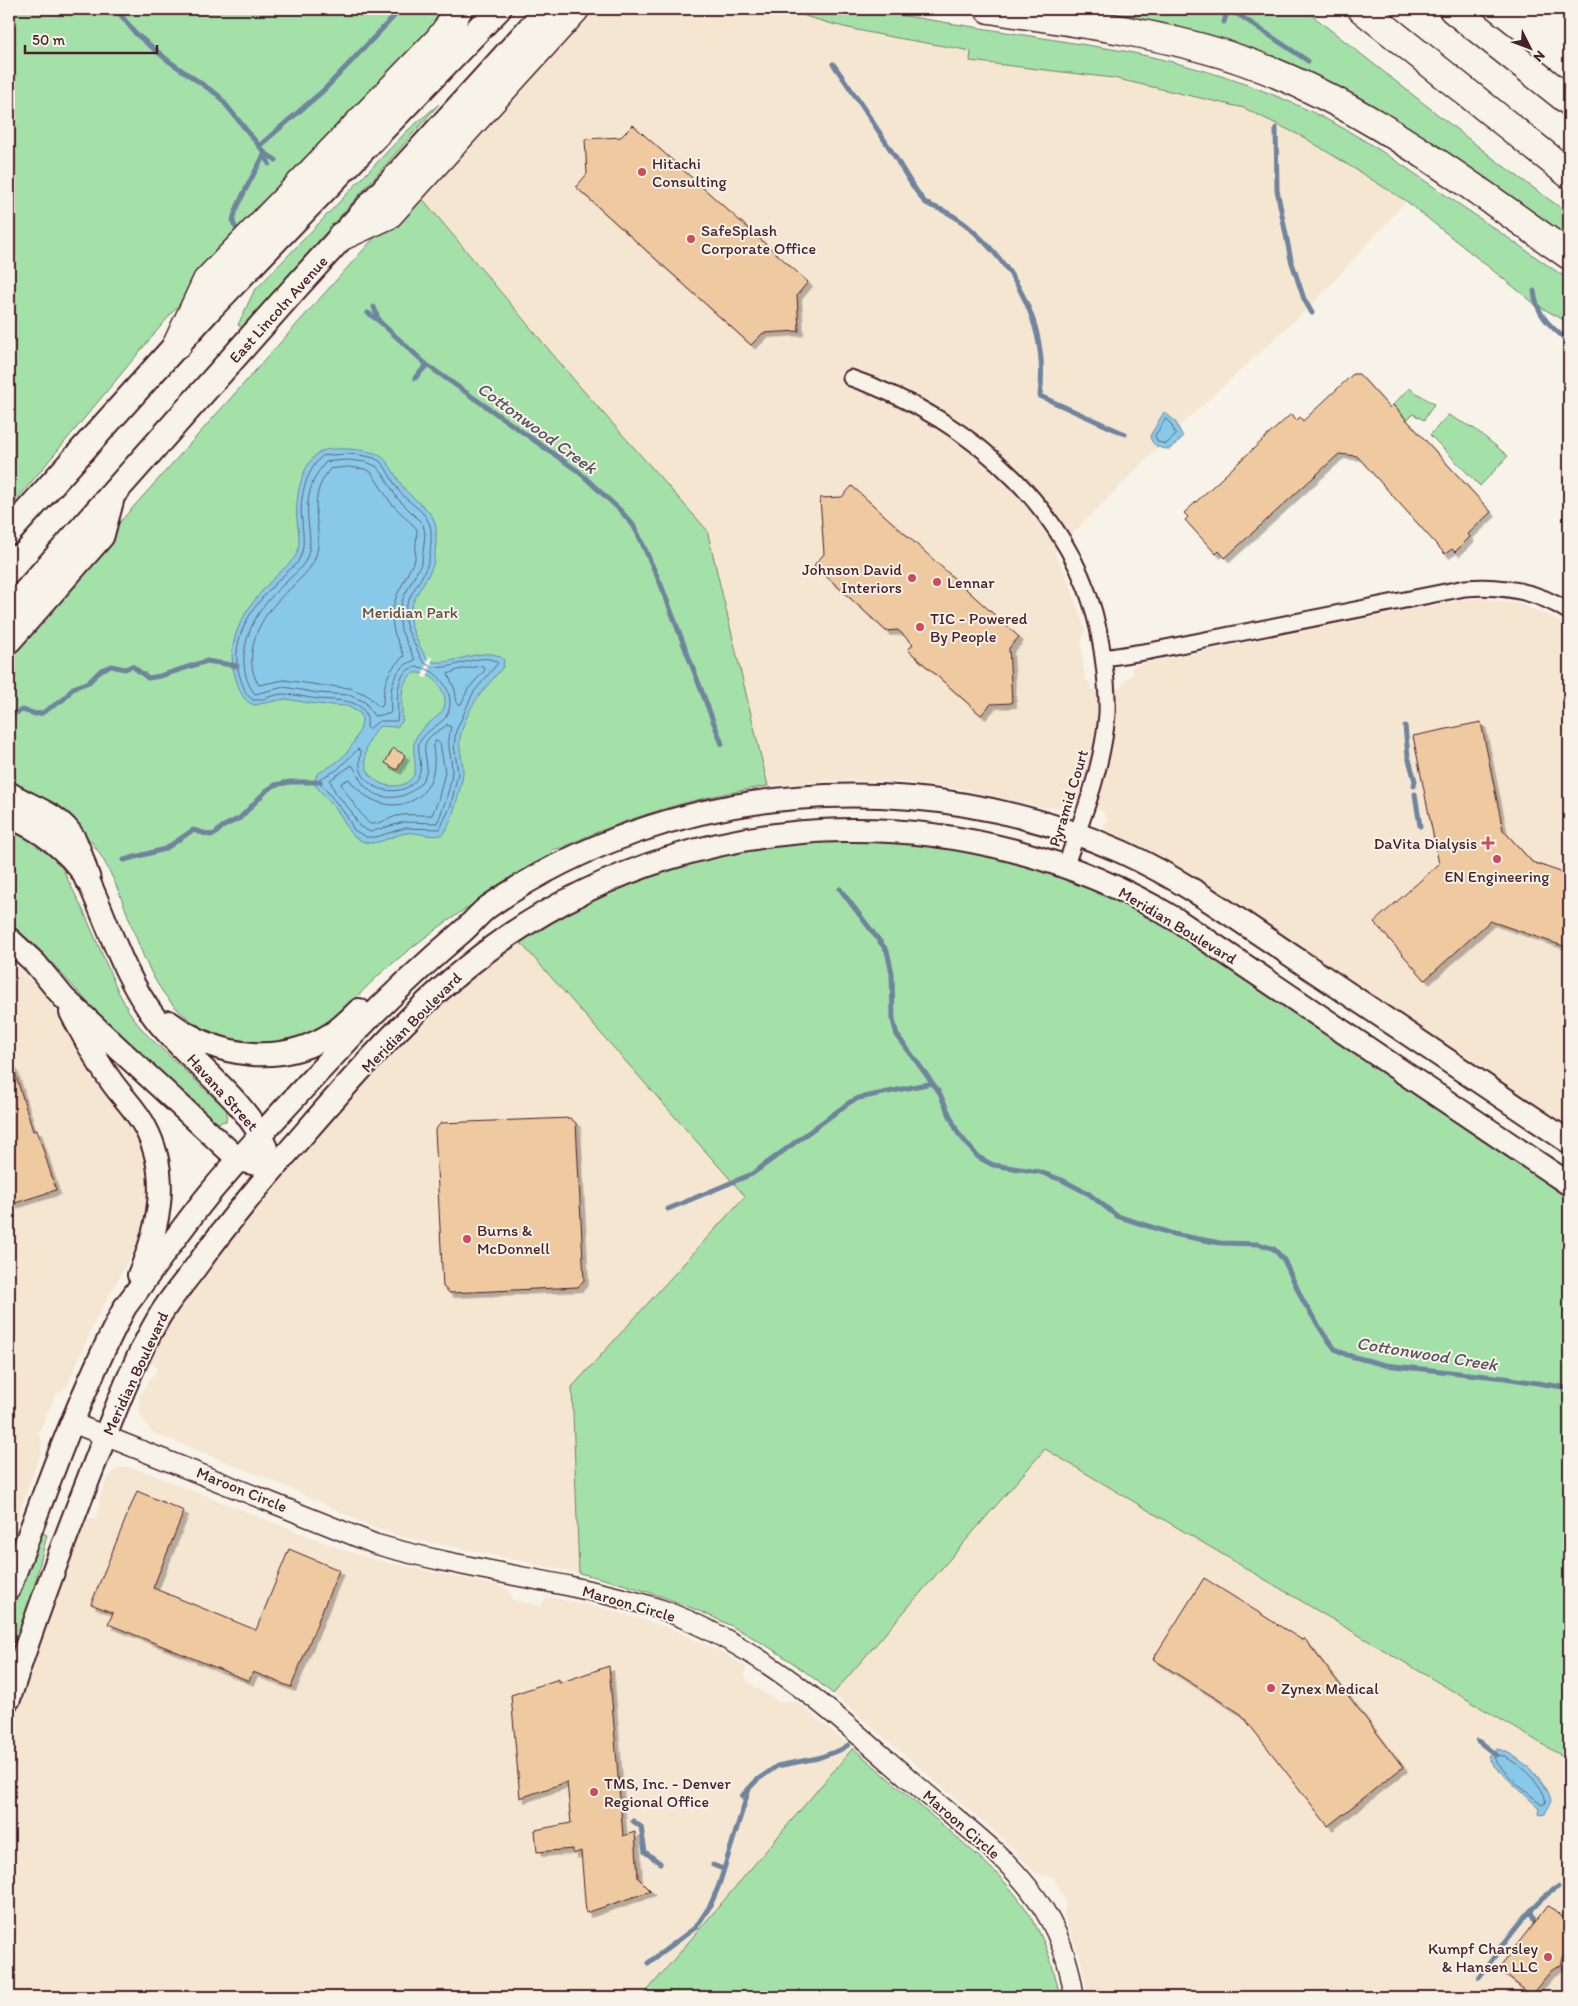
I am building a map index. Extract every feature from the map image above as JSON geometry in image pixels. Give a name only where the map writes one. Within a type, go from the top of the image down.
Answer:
[{"type":"highway","points":[[177,345],[207,281],[439,40],[458,9]]},
{"type":"highway","points":[[342,236],[388,215],[574,9]]},
{"type":"highway","points":[[989,9],[1109,28],[1185,44],[1224,55],[1288,79],[1339,104],[1393,135],[1569,255]]},
{"type":"highway","points":[[1362,9],[1569,174]]},
{"type":"highway","points":[[1453,9],[1569,101]]},
{"type":"main road","points":[[9,532],[226,291],[498,9]]},
{"type":"main road","name":"East Lincoln Avenue","points":[[9,611],[342,236],[548,9]]},
{"type":"main road","points":[[9,640],[101,536],[113,494]]},
{"type":"main road","points":[[9,795],[44,814],[68,833],[72,838],[87,878]]},
{"type":"main road","name":"Meridian Boulevard","points":[[9,1589],[73,1423],[125,1307],[192,1215],[239,1160],[378,1009],[421,967],[472,923],[480,913],[539,876],[607,843],[679,819],[720,808],[768,800],[853,795],[928,799],[1001,811],[1077,834],[1144,862],[1214,903],[1569,1142]]},
{"type":"main road","name":"Havana Street","points":[[9,818],[29,826],[54,842],[70,857],[87,878],[122,961],[144,1004],[157,1021],[238,1105],[261,1135],[274,1168]]},
{"type":"main road","name":"Meridian Boulevard","points":[[9,1699],[43,1597],[132,1371],[162,1312],[222,1231],[274,1168],[399,1029],[457,975],[504,938],[531,921],[574,897],[632,871],[694,851],[747,838],[796,832],[860,829],[947,836],[1006,848],[1065,867],[1123,890],[1177,920],[1569,1184]]},
{"type":"main road","points":[[144,1004],[184,1032],[220,1049],[260,1055],[297,1050],[325,1038],[338,1029],[410,962],[470,915],[480,913]]},
{"type":"main road","points":[[9,939],[35,963],[64,998],[239,1160],[274,1168]]},
{"type":"main road","points":[[64,998],[101,1067],[146,1128],[156,1159],[160,1195],[156,1228],[146,1259],[125,1307]]},
{"type":"street","name":"Pyramid Court","points":[[851,378],[899,397],[945,423],[978,447],[1030,496],[1058,532],[1081,573],[1097,622],[1104,658],[1107,702],[1103,747],[1096,778],[1065,867]]},
{"type":"street","points":[[1104,658],[1160,649],[1465,588],[1492,587],[1523,592],[1545,599],[1569,612]]},
{"type":"street","name":"Maroon Circle","points":[[73,1423],[375,1544],[422,1556],[638,1602],[689,1621],[741,1647],[780,1671],[812,1695],[1007,1863],[1028,1888],[1051,1923],[1066,1961],[1074,1997]]},
{"type":"shaded area","points":[[592,9],[785,9],[843,27],[971,51],[970,61],[1113,78],[1215,100],[1244,108],[1305,138],[1406,201],[1317,300],[1186,420],[1054,552],[1065,572],[1082,620],[1085,631],[1081,644],[1085,679],[1090,684],[1092,690],[1121,688],[1134,673],[1131,668],[1139,664],[1460,600],[1479,598],[1516,603],[1551,616],[1569,628],[1569,1130],[1222,895],[1178,868],[1110,834],[1103,825],[1109,821],[1102,811],[1071,800],[1060,807],[1047,808],[957,788],[903,782],[836,780],[768,786],[707,530],[581,388],[416,191]]},
{"type":"shaded area","points":[[519,941],[746,1196],[1045,1449],[1569,1760],[1569,1997],[1089,1997],[1080,1957],[1064,1917],[1066,1902],[1053,1877],[1036,1874],[1002,1838],[820,1683],[769,1646],[695,1608],[640,1588],[579,1573],[399,1536],[374,1528],[288,1487],[152,1432],[141,1417],[139,1395],[158,1368],[149,1362],[155,1348],[195,1279],[305,1147],[423,1020],[465,982]]},
{"type":"shaded area","points":[[17,966],[47,996],[95,1078],[127,1119],[140,1144],[146,1162],[149,1184],[145,1222],[139,1242],[96,1319],[68,1384],[63,1391],[56,1394],[38,1433],[42,1442],[41,1452],[9,1543],[9,967],[11,969]]},
{"type":"shaded area","points":[[127,1467],[143,1471],[342,1549],[376,1560],[504,1587],[510,1592],[512,1600],[541,1606],[545,1599],[551,1597],[611,1610],[667,1627],[724,1653],[745,1666],[744,1674],[750,1684],[779,1702],[796,1700],[1002,1877],[1025,1907],[1039,1931],[1052,1964],[1060,1997],[9,1997],[9,1740],[38,1640],[85,1518],[96,1519],[100,1497],[107,1479],[117,1469]]},
{"type":"green space","points":[[9,9],[445,9],[437,24],[185,297],[9,509]]},
{"type":"green space","points":[[786,9],[862,9],[1124,51],[1225,77],[1274,95],[1338,125],[1368,143],[1569,280],[1569,323],[1535,304],[1406,201],[1305,138],[1244,108],[1113,78],[970,61],[971,51],[831,24]]},
{"type":"green space","points":[[1049,9],[1304,9],[1498,162],[1569,214],[1569,244],[1387,120]]},
{"type":"green space","points":[[439,104],[242,328],[238,325],[254,291],[407,131]]},
{"type":"green space","name":"Meridian Park","points":[[416,191],[581,388],[707,530],[768,786],[688,802],[636,818],[552,850],[552,857],[446,922],[406,952],[337,1015],[319,1028],[299,1037],[278,1042],[256,1043],[235,1040],[203,1028],[178,1010],[160,988],[135,936],[113,879],[98,851],[89,839],[58,813],[9,784],[9,646]]},
{"type":"green space","points":[[1409,388],[1434,404],[1424,420],[1413,414],[1407,420],[1393,405]]},
{"type":"green space","points":[[1448,415],[1475,429],[1508,456],[1480,486],[1430,435]]},
{"type":"green space","points":[[9,827],[35,841],[52,855],[62,868],[128,1010],[147,1035],[227,1110],[226,1121],[217,1123],[200,1110],[104,1020],[38,948],[9,922]]},
{"type":"green space","points":[[809,841],[920,843],[1010,859],[1082,884],[1179,933],[1569,1196],[1569,1760],[1045,1449],[833,1694],[775,1651],[714,1617],[648,1592],[579,1573],[572,1387],[745,1196],[519,941],[610,892],[667,869],[719,855]]},
{"type":"green space","points":[[41,1532],[47,1535],[30,1603],[9,1667],[9,1616]]},
{"type":"green space","points":[[853,1748],[984,1861],[1018,1898],[1032,1918],[1043,1941],[1053,1967],[1060,1997],[642,1997]]},
{"type":"water","points":[[1164,412],[1175,421],[1183,437],[1170,449],[1157,446],[1150,436]]},
{"type":"water","points":[[345,449],[371,452],[383,458],[406,491],[428,511],[436,525],[434,562],[413,603],[410,617],[413,632],[425,656],[431,661],[440,662],[486,654],[496,655],[504,660],[503,667],[473,705],[464,723],[460,743],[463,771],[461,784],[447,829],[444,833],[436,836],[406,833],[370,843],[352,835],[340,815],[314,784],[317,774],[336,763],[349,750],[361,728],[362,719],[360,713],[347,706],[285,699],[255,705],[251,704],[245,699],[236,679],[233,650],[235,636],[241,623],[256,598],[297,553],[299,541],[297,502],[304,472],[315,456],[322,451]],"holes":[[[414,673],[421,673],[437,682],[444,696],[445,704],[443,710],[419,732],[415,740],[414,775],[410,780],[399,786],[385,785],[376,781],[366,767],[366,750],[369,741],[380,726],[397,727],[402,722],[403,689],[409,677]]]},
{"type":"water","points":[[1495,1749],[1502,1750],[1520,1760],[1544,1785],[1551,1801],[1545,1814],[1540,1815],[1538,1813],[1539,1808],[1492,1764],[1488,1756]]},
{"type":"pier","points":[[429,656],[433,658],[427,678],[422,677]]},
{"type":"building","points":[[633,125],[808,282],[797,295],[799,331],[763,333],[751,345],[576,187],[587,174],[585,139],[621,137]]},
{"type":"building","points":[[1353,374],[1359,374],[1390,408],[1393,405],[1491,512],[1468,534],[1470,537],[1455,552],[1452,549],[1445,554],[1357,456],[1339,454],[1225,558],[1219,551],[1216,554],[1185,520],[1188,517],[1184,513],[1291,414],[1297,420],[1300,417],[1303,421]]},
{"type":"building","points":[[852,486],[1019,637],[1009,648],[1012,703],[991,704],[981,715],[908,650],[913,644],[898,630],[886,631],[814,565],[824,554],[820,498],[842,497]]},
{"type":"building","points":[[1481,722],[1503,830],[1532,862],[1569,875],[1569,948],[1490,921],[1425,980],[1374,922],[1439,864],[1413,736]]},
{"type":"building","points":[[393,748],[405,755],[397,770],[385,763]]},
{"type":"building","points":[[9,1063],[12,1063],[33,1131],[37,1130],[56,1190],[9,1205]]},
{"type":"building","points":[[570,1118],[576,1123],[584,1280],[578,1287],[450,1293],[443,1287],[435,1130],[441,1123]]},
{"type":"building","points":[[137,1491],[184,1511],[153,1588],[256,1630],[289,1549],[339,1570],[291,1687],[253,1672],[249,1681],[108,1624],[113,1613],[91,1604]]},
{"type":"building","name":"Zynex Medical","points":[[1204,1578],[1302,1640],[1304,1638],[1403,1767],[1328,1826],[1241,1714],[1153,1659]]},
{"type":"building","name":"TMS, Inc. - Denver Regional Office","points":[[609,1666],[623,1836],[635,1832],[638,1878],[651,1891],[586,1913],[581,1851],[573,1854],[573,1849],[537,1852],[535,1830],[571,1823],[567,1782],[520,1798],[511,1695],[559,1679],[559,1683]]},
{"type":"building","points":[[1548,1905],[1569,1922],[1569,1947],[1563,1955],[1560,1965],[1551,1971],[1531,1995],[1498,1969]]},
{"type":"waterway","name":"Cottonwood Creek","points":[[116,9],[136,34],[170,62],[218,95],[265,153],[276,160]]},
{"type":"waterway","points":[[259,146],[324,90],[401,9]]},
{"type":"waterway","points":[[1223,9],[1239,15],[1308,61]]},
{"type":"waterway","points":[[1224,22],[1228,9]]},
{"type":"waterway","points":[[833,64],[923,200],[965,224],[984,241],[1014,279],[1034,323],[1039,346],[1040,396],[1125,434]]},
{"type":"waterway","points":[[1276,128],[1277,190],[1291,260],[1304,299],[1312,313]]},
{"type":"waterway","name":"Cottonwood Creek","points":[[265,153],[269,164]]},
{"type":"waterway","points":[[241,233],[234,225],[234,215],[265,153]]},
{"type":"waterway","points":[[1534,291],[1535,300],[1541,314],[1569,342]]},
{"type":"waterway","name":"Cottonwood Creek","points":[[374,307],[379,321],[427,365],[578,471],[620,510],[633,525],[661,585],[722,744]]},
{"type":"waterway","name":"Cottonwood Creek","points":[[368,313],[379,321]]},
{"type":"waterway","points":[[415,378],[427,365]]},
{"type":"waterway","points":[[9,716],[22,710],[36,714],[42,713],[64,699],[73,688],[89,682],[101,670],[111,666],[125,669],[132,666],[148,678],[207,661],[237,666]]},
{"type":"waterway","points":[[1405,726],[1408,756],[1415,781],[1414,786]]},
{"type":"waterway","points":[[124,860],[165,849],[193,830],[210,835],[215,834],[222,827],[240,818],[267,790],[275,785],[290,782],[320,782]]},
{"type":"waterway","points":[[1415,794],[1420,826]]},
{"type":"waterway","name":"Cottonwood Creek","points":[[840,889],[887,951],[892,973],[893,1020],[897,1035],[939,1092],[958,1133],[978,1157],[993,1165],[1040,1172],[1062,1180],[1089,1194],[1117,1216],[1173,1234],[1220,1243],[1259,1244],[1274,1249],[1284,1260],[1303,1301],[1325,1336],[1335,1349],[1347,1355],[1385,1365],[1505,1378],[1569,1388]]},
{"type":"waterway","points":[[668,1209],[752,1174],[850,1102],[859,1098],[932,1083]]},
{"type":"waterway","points":[[1478,1741],[1496,1755]]},
{"type":"waterway","points":[[742,1796],[757,1780],[777,1766],[818,1758],[848,1745]]},
{"type":"waterway","points":[[648,1963],[696,1927],[710,1906],[719,1885],[749,1789]]},
{"type":"waterway","points":[[633,1821],[641,1827],[645,1852],[660,1863]]},
{"type":"waterway","points":[[713,1865],[723,1869]]},
{"type":"waterway","points":[[1479,1977],[1527,1915],[1548,1893],[1558,1887]]},
{"type":"waterway","points":[[1531,1911],[1534,1921]]},
{"type":"place","name":"Hitachi Consulting","points":[[642,172]]},
{"type":"place","name":"SafeSplash Corporate Office","points":[[691,239]]},
{"type":"place","name":"Johnson David Interiors","points":[[912,578]]},
{"type":"place","name":"Lennar","points":[[937,582]]},
{"type":"place","name":"TIC - Powered By People","points":[[920,627]]},
{"type":"place","name":"DaVita Dialysis","points":[[1488,843]]},
{"type":"place","name":"EN Engineering","points":[[1497,859]]},
{"type":"place","name":"Burns & McDonnell","points":[[467,1239]]},
{"type":"place","name":"Zynex Medical","points":[[1271,1688]]},
{"type":"place","name":"TMS, Inc. - Denver Regional Office","points":[[594,1792]]},
{"type":"place","name":"Kumpf Charsley & Hansen LLC","points":[[1548,1957]]}]
